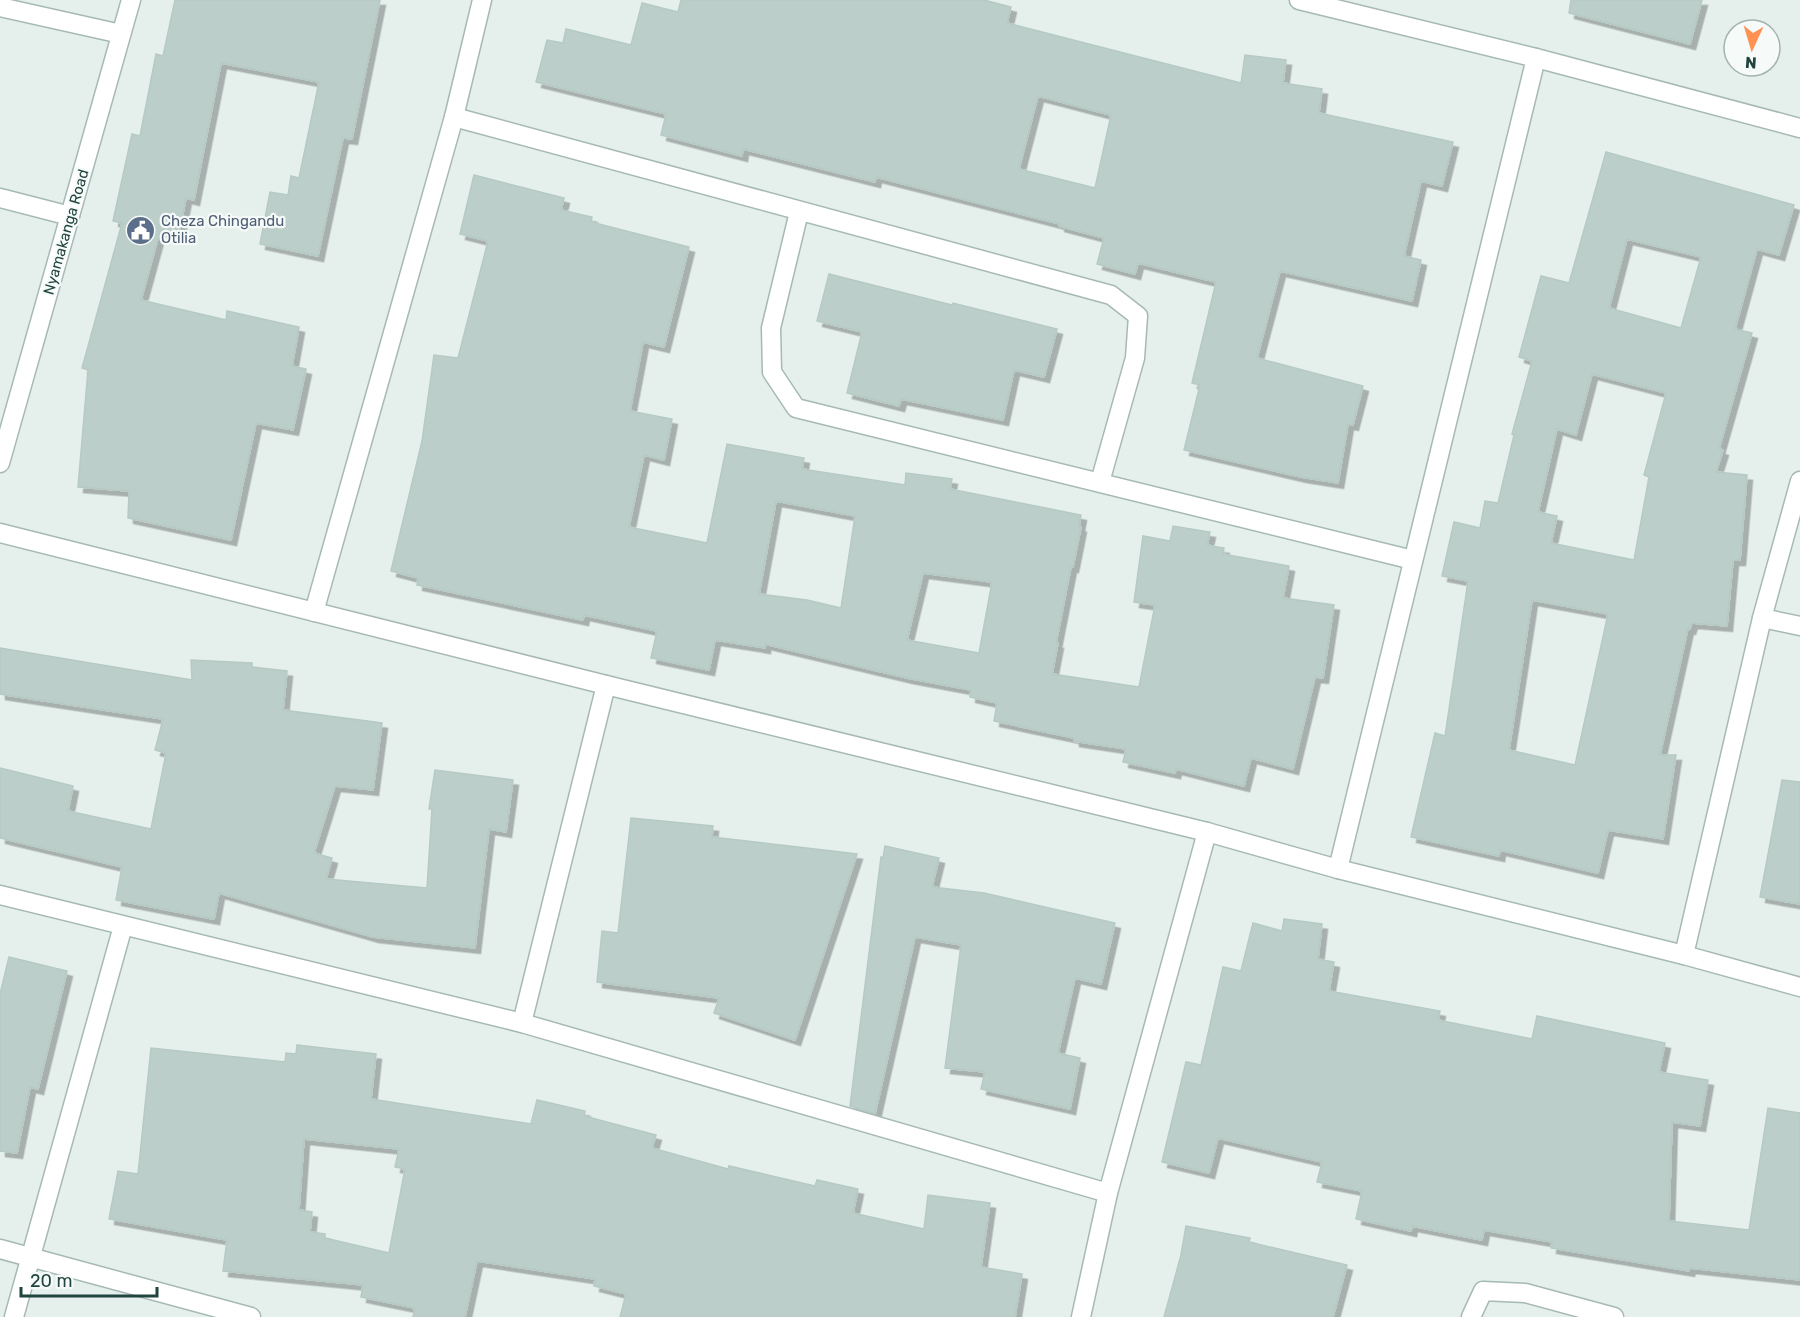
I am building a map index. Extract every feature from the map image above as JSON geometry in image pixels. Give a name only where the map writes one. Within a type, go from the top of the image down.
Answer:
[{"type":"street","name":"Nyamakanga Road","points":[[0,463],[131,0]]},
{"type":"street","points":[[314,612],[454,117],[483,0]]},
{"type":"street","points":[[1299,0],[1536,58],[1800,128]]},
{"type":"street","points":[[0,7],[121,34]]},
{"type":"street","points":[[1338,869],[1536,58]]},
{"type":"street","points":[[454,117],[1111,295],[1138,316],[1135,358],[1100,482]]},
{"type":"street","points":[[0,198],[70,216]]},
{"type":"street","points":[[799,212],[771,328],[772,372],[796,408],[1413,560]]},
{"type":"street","points":[[1684,955],[1762,618],[1800,481]]},
{"type":"street","points":[[0,533],[606,685],[1208,832],[1338,869],[1684,955],[1800,987]]},
{"type":"street","points":[[1762,618],[1800,626]]},
{"type":"street","points":[[522,1023],[606,685]]},
{"type":"street","points":[[1082,1317],[1108,1193],[1208,832]]},
{"type":"street","points":[[0,895],[522,1023],[1108,1193]]},
{"type":"street","points":[[14,1317],[123,926]]},
{"type":"street","points":[[0,1249],[251,1317]]},
{"type":"street","points":[[1471,1317],[1483,1291],[1525,1293],[1614,1317]]},
{"type":"building","points":[[175,0],[380,0],[352,139],[343,138],[318,256],[260,244],[270,192],[288,195],[291,176],[299,178],[319,82],[221,63],[194,200],[186,198],[179,234],[160,231],[141,300],[226,320],[227,311],[299,327],[292,366],[306,369],[293,430],[256,423],[231,540],[128,518],[129,491],[78,487],[88,370],[82,368],[122,223],[113,221],[132,134],[140,136],[156,54],[163,56]]},
{"type":"building","points":[[681,0],[984,0],[1011,7],[1007,23],[1241,83],[1245,55],[1286,60],[1283,83],[1322,89],[1319,113],[1453,142],[1442,186],[1421,181],[1404,256],[1421,260],[1412,301],[1280,271],[1257,358],[1363,386],[1353,425],[1348,424],[1338,483],[1301,477],[1184,450],[1200,385],[1192,383],[1216,282],[1138,263],[1135,274],[1097,264],[1104,238],[1059,226],[1060,224],[876,177],[875,182],[743,149],[742,156],[661,135],[666,114],[536,82],[547,40],[563,43],[566,29],[631,45],[642,3],[678,12]],"holes":[[[1038,96],[1111,115],[1095,188],[1019,169]]]},
{"type":"building","points":[[1571,0],[1702,0],[1690,44],[1569,13]]},
{"type":"building","points":[[1606,152],[1794,205],[1779,255],[1757,249],[1735,329],[1752,333],[1719,449],[1723,450],[1716,472],[1747,475],[1740,560],[1733,560],[1727,626],[1692,623],[1690,629],[1688,628],[1660,755],[1676,755],[1663,839],[1608,830],[1598,873],[1500,850],[1499,856],[1411,837],[1435,733],[1445,736],[1468,581],[1442,576],[1454,522],[1480,528],[1485,501],[1498,503],[1514,435],[1512,434],[1532,361],[1519,357],[1541,276],[1569,283]],"holes":[[[1627,239],[1701,257],[1681,328],[1609,308]],[[1592,374],[1666,393],[1644,475],[1649,477],[1634,560],[1551,543],[1557,516],[1538,512],[1557,429],[1576,435]],[[1532,600],[1608,614],[1575,765],[1509,750]]]},
{"type":"building","points":[[474,175],[564,198],[561,210],[592,217],[591,222],[689,247],[664,347],[643,342],[630,411],[672,419],[664,460],[644,455],[629,527],[707,543],[727,444],[804,458],[802,469],[905,485],[906,473],[952,479],[950,489],[1081,515],[1079,526],[1081,527],[1056,643],[1058,643],[1052,674],[1139,687],[1155,605],[1134,602],[1143,536],[1170,541],[1173,526],[1210,532],[1207,545],[1224,548],[1223,554],[1289,566],[1283,598],[1334,605],[1323,678],[1315,677],[1293,769],[1251,758],[1244,786],[1176,769],[1175,773],[1123,762],[1126,749],[1074,741],[1074,738],[994,721],[997,703],[970,697],[971,690],[907,678],[765,644],[765,648],[715,640],[709,670],[651,658],[657,631],[584,615],[583,620],[417,585],[418,578],[391,571],[422,441],[434,355],[458,358],[488,241],[460,234]],"holes":[[[776,501],[855,516],[841,608],[807,600],[759,594]],[[923,573],[992,582],[979,653],[907,640]]]},
{"type":"building","points":[[829,274],[1057,329],[1044,377],[1014,370],[1003,420],[901,399],[899,406],[847,393],[862,332],[817,321]]},
{"type":"building","points":[[0,648],[192,680],[191,660],[252,663],[252,667],[287,671],[283,710],[382,723],[373,790],[335,786],[314,853],[332,858],[326,879],[427,888],[432,809],[429,809],[435,770],[513,780],[506,832],[489,829],[475,948],[373,937],[219,893],[214,919],[116,900],[122,867],[0,838],[0,768],[73,786],[68,811],[151,829],[166,753],[155,750],[163,719],[0,694]]},
{"type":"building","points":[[1782,780],[1800,782],[1800,904],[1760,897]]},
{"type":"building","points":[[631,818],[713,826],[712,837],[857,854],[795,1040],[714,1013],[719,998],[597,982],[602,931],[618,933]]},
{"type":"building","points":[[885,846],[939,858],[932,887],[984,893],[1115,923],[1101,984],[1075,978],[1058,1053],[1080,1058],[1070,1109],[981,1089],[985,1072],[945,1068],[961,945],[915,937],[875,1114],[850,1106],[881,857],[883,858]]},
{"type":"building","points":[[1284,919],[1322,924],[1318,959],[1334,962],[1329,991],[1440,1011],[1438,1020],[1532,1039],[1537,1016],[1665,1043],[1659,1072],[1708,1080],[1700,1126],[1672,1122],[1669,1221],[1749,1230],[1768,1108],[1800,1113],[1800,1280],[1690,1268],[1689,1271],[1551,1248],[1552,1242],[1484,1230],[1482,1240],[1412,1226],[1411,1231],[1356,1219],[1362,1191],[1317,1182],[1322,1162],[1218,1138],[1209,1173],[1162,1162],[1186,1062],[1201,1065],[1223,967],[1241,971],[1253,923],[1282,931]]},
{"type":"building","points":[[9,957],[67,971],[38,1089],[30,1087],[17,1153],[0,1151],[0,994]]},
{"type":"building","points":[[297,1045],[376,1054],[371,1099],[531,1124],[537,1100],[585,1111],[584,1116],[656,1135],[652,1148],[728,1169],[729,1166],[815,1186],[817,1180],[858,1189],[853,1213],[924,1229],[928,1195],[990,1203],[981,1267],[1022,1274],[1015,1317],[620,1317],[626,1294],[594,1286],[595,1279],[477,1261],[465,1317],[413,1317],[415,1308],[361,1297],[363,1285],[223,1271],[227,1240],[109,1219],[118,1171],[138,1174],[151,1048],[285,1062],[286,1053],[296,1054]],"holes":[[[304,1139],[399,1149],[395,1167],[405,1169],[389,1253],[325,1238],[325,1234],[310,1232],[312,1212],[299,1210]]]},
{"type":"building","points":[[1186,1226],[1250,1238],[1249,1242],[1347,1265],[1333,1317],[1164,1317],[1181,1255]]},
{"type":"place","name":"Cheza Chingandu Otilia","points":[[140,230]]}]
